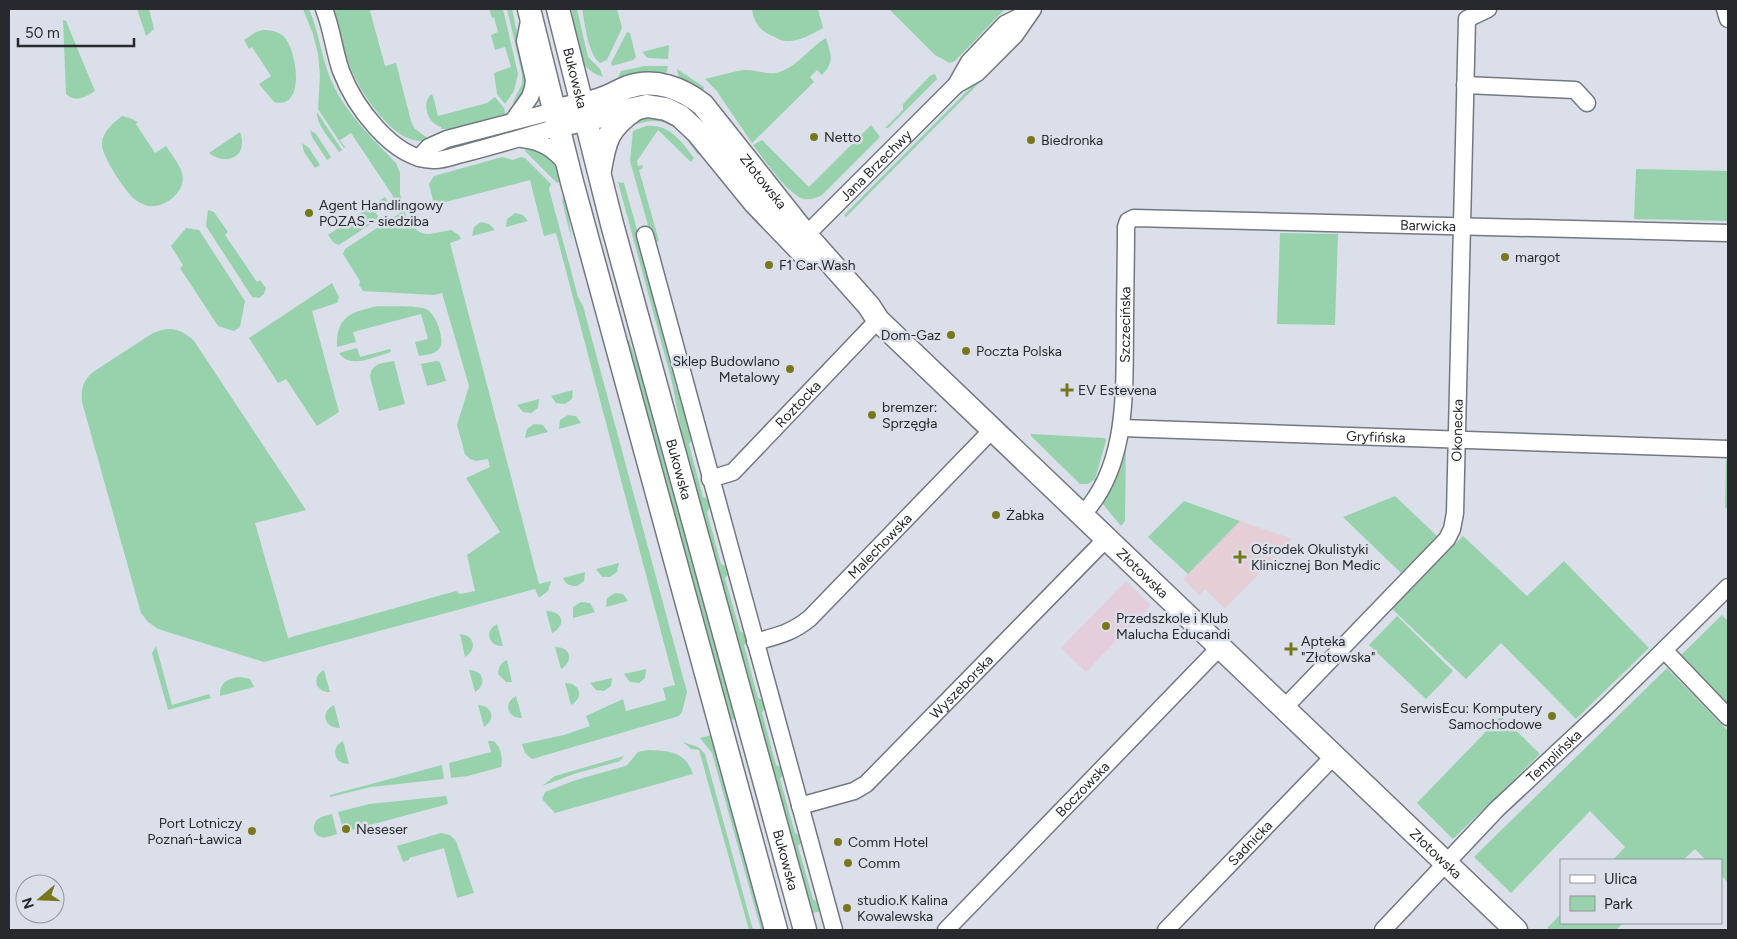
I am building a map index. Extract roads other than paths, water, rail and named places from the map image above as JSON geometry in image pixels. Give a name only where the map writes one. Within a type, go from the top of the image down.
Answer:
[{"type":"main road","name":"Bukowska","points":[[558,9],[599,175],[805,930]]},
{"type":"main road","name":"Bukowska","points":[[530,12],[568,166],[776,930]]},
{"type":"main road","name":"Złotowska","points":[[569,55],[583,76],[591,83],[602,86],[628,87],[653,84],[672,87],[688,94],[703,105],[801,240],[862,311],[878,320],[1516,930]]},
{"type":"main road","name":"Złotowska","points":[[583,112],[628,87]]},
{"type":"main road","name":"Złotowska","points":[[556,119],[583,112],[655,107],[680,116],[689,123],[734,179],[801,240]]},
{"type":"main road","points":[[599,175],[603,148],[607,136],[613,126],[637,108]]},
{"type":"street","points":[[324,9],[341,70],[349,89],[361,108],[395,145],[403,151],[419,158],[433,161],[517,139],[556,119]]},
{"type":"street","name":"Jana Brzechwy","points":[[801,240],[956,85],[981,68],[1015,34],[1032,9]]},
{"type":"street","name":"Okonecka","points":[[1284,708],[1448,539],[1452,529],[1455,513],[1467,19],[1488,9]]},
{"type":"street","points":[[1725,9],[1728,19]]},
{"type":"street","points":[[513,121],[530,97],[533,88],[534,80],[525,41],[530,12]]},
{"type":"street","points":[[1465,86],[1575,90],[1587,103]]},
{"type":"street","points":[[419,158],[429,147],[437,142],[513,121],[556,119]]},
{"type":"street","points":[[517,139],[543,143],[555,151],[568,166]]},
{"type":"street","name":"Barwicka","points":[[1128,221],[1137,218],[1728,233]]},
{"type":"street","name":"Szczecińska","points":[[1121,428],[1124,368],[1126,227],[1128,221]]},
{"type":"street","name":"Bukowska","points":[[645,236],[834,930]]},
{"type":"street","name":"Roztocka","points":[[710,478],[732,472],[878,320]]},
{"type":"street","points":[[1082,515],[1093,503],[1104,486],[1121,428]]},
{"type":"street","name":"Gryfińska","points":[[1121,428],[1728,449]]},
{"type":"street","name":"Malechowska","points":[[755,642],[789,633],[800,627],[992,430]]},
{"type":"street","name":"Wyszeborska","points":[[800,806],[854,792],[866,784],[1106,539]]},
{"type":"street","name":"Templińska","points":[[1383,930],[1497,809],[1728,587]]},
{"type":"street","name":"Boczowska","points":[[946,930],[1220,647]]},
{"type":"street","points":[[1664,650],[1728,717]]},
{"type":"street","name":"Sadnicka","points":[[1166,930],[1334,756]]},
{"type":"place","name":"Netto","points":[[814,137]]},
{"type":"place","name":"Biedronka","points":[[1031,140]]},
{"type":"place","name":"Agent Handlingowy POZAS - siedziba","points":[[309,213]]},
{"type":"place","name":"margot","points":[[1505,257]]},
{"type":"place","name":"F1 Car Wash","points":[[769,265]]},
{"type":"place","name":"Dom-Gaz","points":[[951,335]]},
{"type":"place","name":"Poczta Polska","points":[[966,351]]},
{"type":"place","name":"Sklep Budowlano Metalowy","points":[[790,369]]},
{"type":"place","name":"EV Estevena","points":[[1067,390]]},
{"type":"place","name":"bremzer: Sprzęgła","points":[[872,415]]},
{"type":"place","name":"Żabka","points":[[996,515]]},
{"type":"place","name":"Ośrodek Okulistyki Klinicznej Bon Medic","points":[[1240,557]]},
{"type":"place","name":"Przedszkole i Klub Malucha Educandi","points":[[1106,626]]},
{"type":"place","name":"Apteka \"Złotowska\"","points":[[1291,649]]},
{"type":"place","name":"SerwisEcu: Komputery Samochodowe","points":[[1552,716]]},
{"type":"place","name":"Neseser","points":[[346,829]]},
{"type":"place","name":"Port Lotniczy Poznań-Ławica","points":[[252,831]]},
{"type":"place","name":"Comm Hotel","points":[[838,842]]},
{"type":"place","name":"Comm","points":[[848,863]]},
{"type":"place","name":"studio.K Kalina Kowalewska","points":[[847,908]]}]
